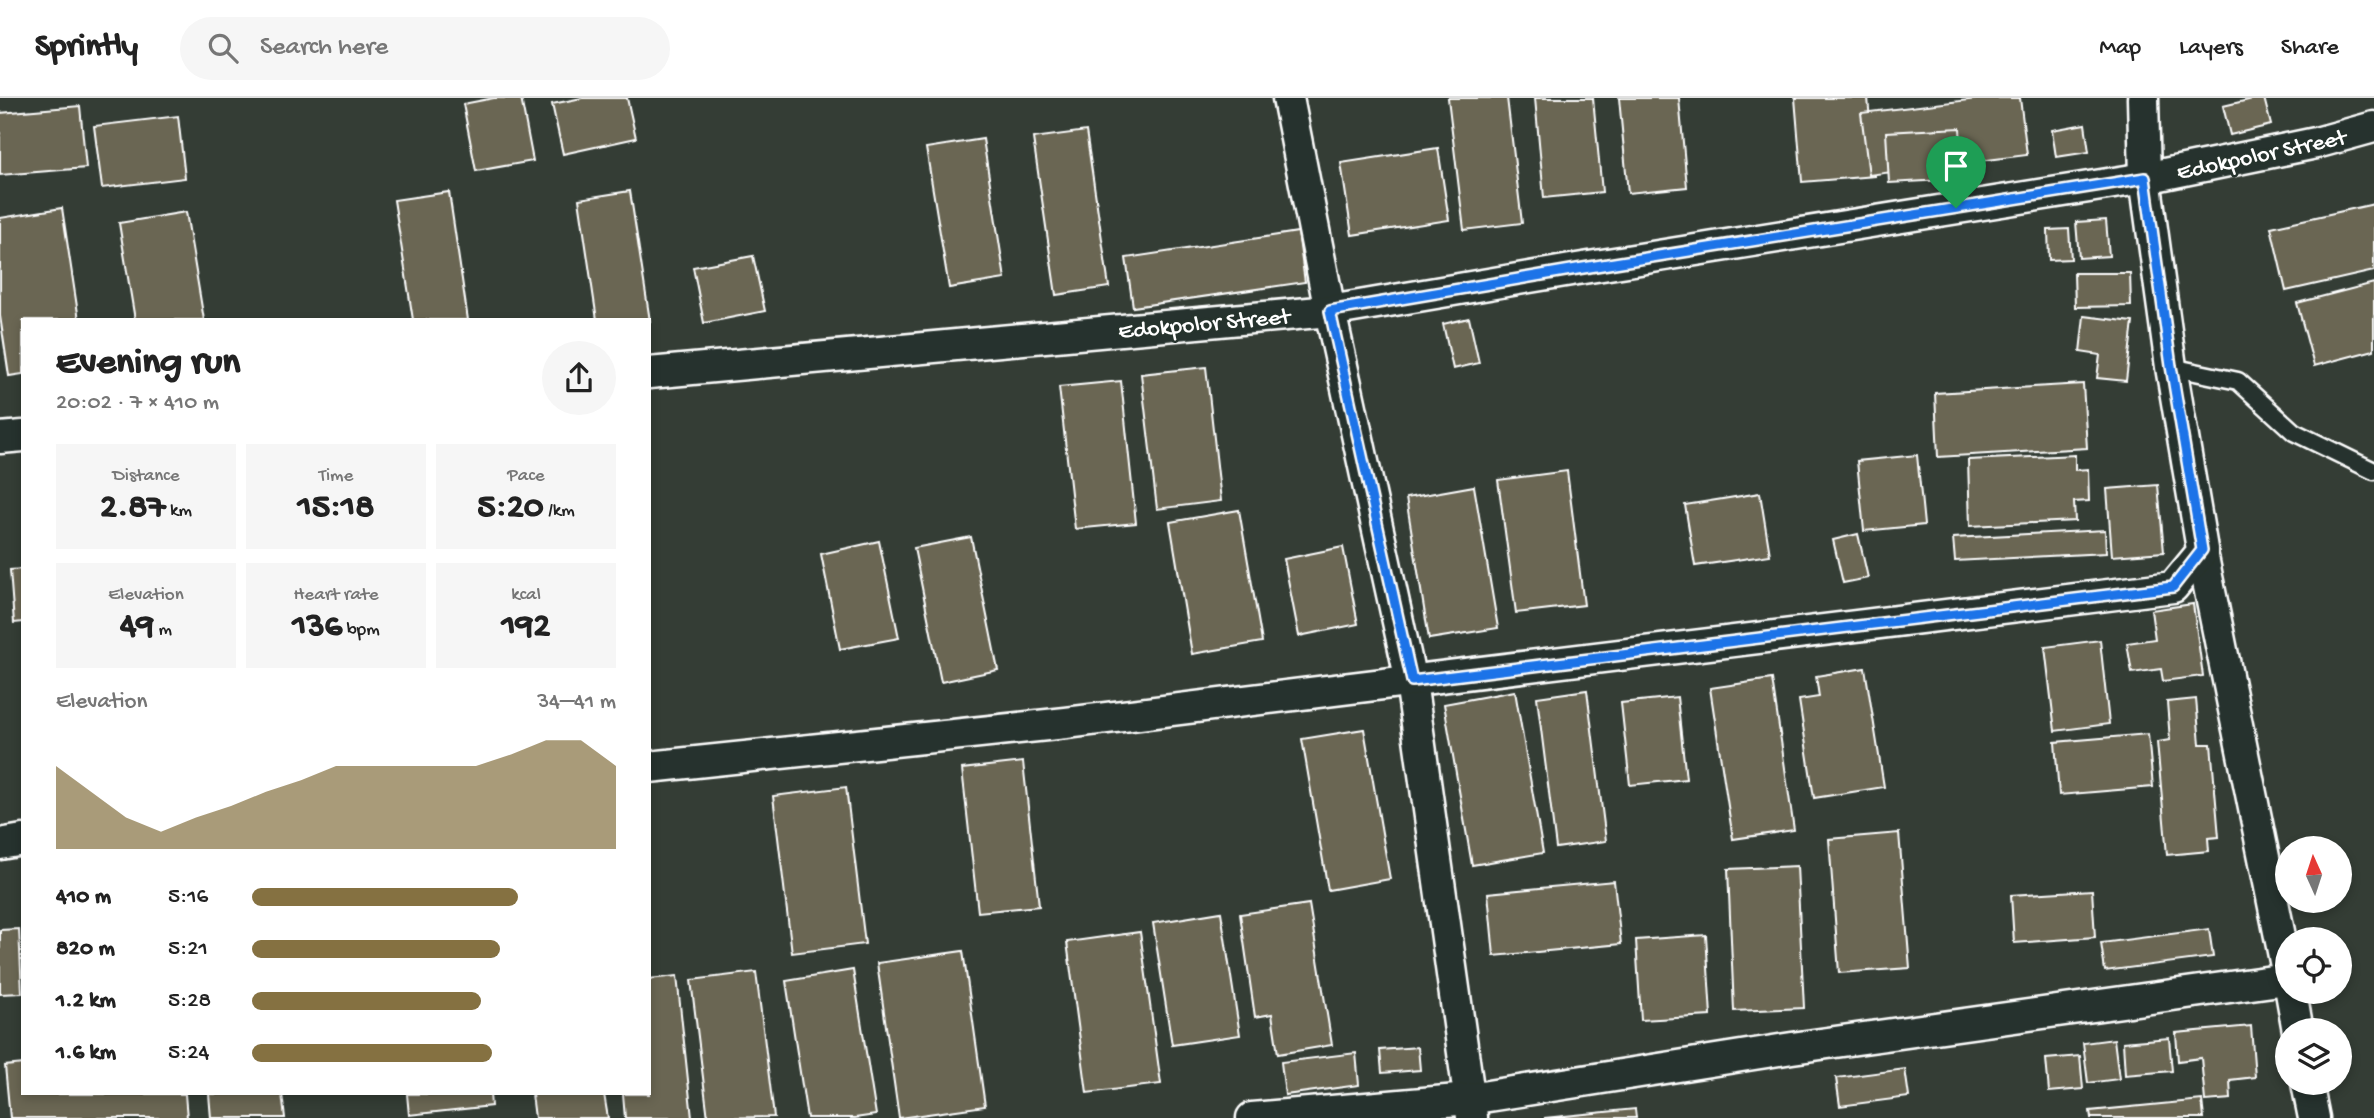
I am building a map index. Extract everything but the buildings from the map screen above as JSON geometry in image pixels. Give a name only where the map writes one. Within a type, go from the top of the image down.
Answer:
[{"type":"street","points":[[1288,98],[1330,311],[1412,681],[1471,1109]]},
{"type":"street","points":[[2143,98],[2145,178],[2171,366],[2202,552],[2278,927]]},
{"type":"street","name":"Edokpolor Street","points":[[651,373],[1330,311],[2145,178],[2316,143],[2374,127]]},
{"type":"street","points":[[0,438],[21,436]]},
{"type":"street","points":[[651,767],[1066,723],[2173,587],[2202,552]]},
{"type":"street","points":[[0,844],[21,840]]},
{"type":"street","points":[[1252,1118],[1471,1109],[1792,1048],[2275,980]]},
{"type":"street","points":[[2309,1095],[2314,1118]]},
{"type":"lane","points":[[2171,366],[2238,380],[2294,432],[2374,471]]},
{"type":"route","points":[[2145,178],[2171,366],[2202,550],[2173,587],[1412,681],[1330,311],[1956,208],[2145,178]]}]
